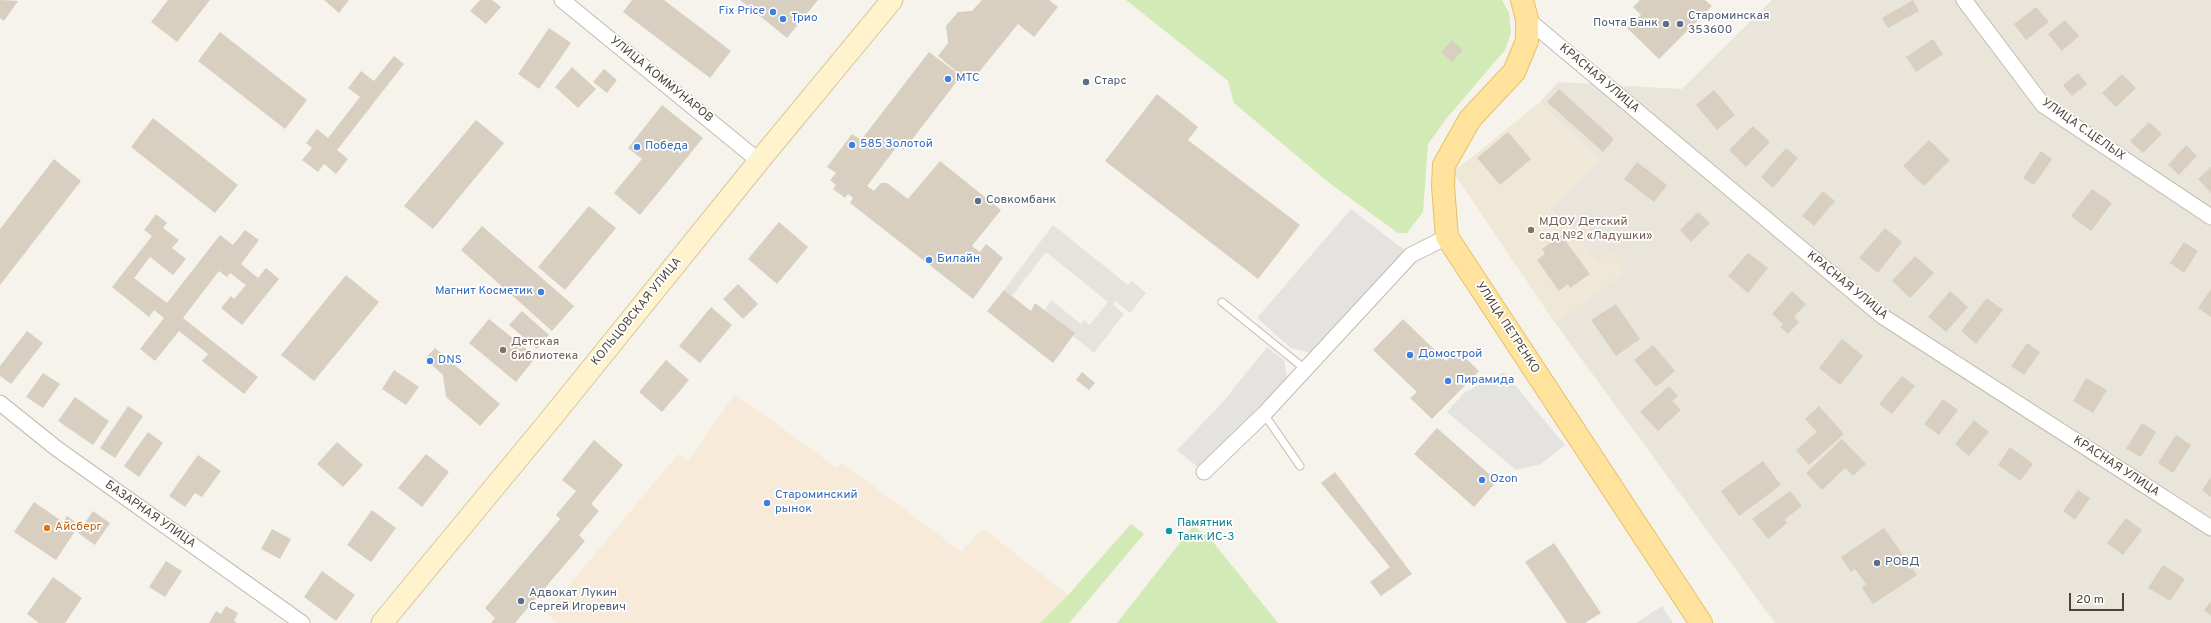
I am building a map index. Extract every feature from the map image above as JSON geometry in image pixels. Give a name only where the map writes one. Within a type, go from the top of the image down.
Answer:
[{"type":"main road","name":"КОЛЬЦОВСКАЯ УЛИЦА","points":[[382,623],[549,422],[759,160],[892,0]]},
{"type":"main road","name":"УЛИЦА ПЕТРЕНКО","points":[[1525,9],[1527,41],[1514,72],[1470,119],[1444,165],[1443,186],[1447,237],[1702,623]]},
{"type":"street","name":"УЛИЦА КОММУНАРОВ","points":[[562,0],[759,160]]},
{"type":"street","name":"УЛИЦА С.ЦЕЛЫХ","points":[[1964,0],[2043,105],[2211,217]]},
{"type":"street","name":"КРАСНАЯ УЛИЦА","points":[[1525,9],[1882,316],[2211,528]]},
{"type":"street","points":[[1204,472],[1264,414],[1411,255],[1447,237]]},
{"type":"street","name":"БАЗАРНАЯ УЛИЦА","points":[[0,403],[56,448],[302,623]]},
{"type":"lane","points":[[1222,302],[1305,368]]},
{"type":"lane","points":[[1264,414],[1300,466]]},
{"type":"shaded area","points":[[1772,0],[2211,0],[2211,623],[1775,623],[1555,323],[1625,271],[1598,261],[1550,208],[1600,161],[1540,102],[1558,82],[1682,89]]},
{"type":"shaded area","name":"МДОУ Детский сад №2 «Ладушки»","points":[[1540,102],[1600,161],[1550,208],[1598,261],[1611,251],[1625,271],[1555,323],[1453,172]]},
{"type":"shaded area","points":[[1351,209],[1411,255],[1318,355],[1291,348],[1257,318]]},
{"type":"shaded area","points":[[1053,225],[1128,285],[1132,281],[1146,293],[1130,313],[1115,301],[1113,305],[1124,314],[1094,353],[1073,336],[1074,333],[1045,310],[1051,300],[1081,324],[1084,320],[1090,325],[1108,302],[1046,252],[1012,296],[1004,290]]},
{"type":"shaded area","points":[[1267,347],[1284,360],[1288,387],[1204,472],[1177,450],[1222,403]]},
{"type":"shaded area","points":[[1504,372],[1565,445],[1541,464],[1516,470],[1447,412],[1464,393]]},
{"type":"shaded area","name":"Староминский рынок","points":[[735,394],[837,468],[842,463],[962,552],[978,532],[985,530],[1068,595],[1040,623],[558,623],[546,613],[678,454],[688,461]]},
{"type":"shaded area","points":[[1662,606],[1673,623],[1636,623]]},
{"type":"green space","points":[[1126,0],[1502,0],[1509,13],[1511,33],[1505,50],[1446,119],[1428,144],[1423,212],[1407,233],[1398,233],[1328,182],[1234,103],[1228,81]]},
{"type":"green space","points":[[1131,524],[1144,534],[1069,623],[1040,623],[1068,595]]},
{"type":"green space","points":[[1193,526],[1209,537],[1278,623],[1117,623]]},
{"type":"building","points":[[0,0],[18,1],[4,21],[0,18]]},
{"type":"building","points":[[168,0],[210,0],[177,42],[151,22]]},
{"type":"building","points":[[324,0],[349,0],[339,13]]},
{"type":"building","points":[[480,0],[492,0],[501,7],[486,24],[470,11]]},
{"type":"building","points":[[632,0],[664,0],[731,51],[710,78],[623,12]]},
{"type":"building","name":"Трио","points":[[740,0],[818,0],[787,38]]},
{"type":"building","points":[[982,0],[1049,0],[1058,7],[1034,37],[1018,24],[970,83],[938,56],[948,43],[946,26],[958,12],[972,11]]},
{"type":"building","points":[[1640,0],[1705,0],[1712,6],[1659,59],[1627,28],[1641,15],[1633,7]]},
{"type":"building","points":[[1913,0],[1919,11],[1888,28],[1882,18]]},
{"type":"building","points":[[2036,7],[2049,22],[2026,40],[2014,24]]},
{"type":"building","points":[[2065,20],[2079,36],[2062,51],[2048,34]]},
{"type":"building","points":[[549,28],[571,43],[539,89],[518,74]]},
{"type":"building","points":[[220,32],[307,100],[285,129],[198,61]]},
{"type":"building","points":[[1933,39],[1943,54],[1916,72],[1906,57]]},
{"type":"building","points":[[1452,40],[1463,50],[1452,62],[1441,52]]},
{"type":"building","points":[[929,52],[961,76],[904,150],[898,145],[867,186],[874,191],[881,183],[887,183],[908,199],[940,161],[1001,210],[972,246],[980,252],[986,244],[1003,258],[973,299],[850,203],[853,198],[848,194],[845,198],[833,189],[836,185],[830,180],[836,173],[827,167],[852,134],[861,140]]},
{"type":"building","points":[[394,56],[404,64],[337,150],[348,159],[336,174],[324,164],[318,172],[302,160],[312,148],[306,143],[317,129],[328,138],[360,97],[348,88],[361,71],[374,81]]},
{"type":"building","points":[[572,67],[596,89],[578,108],[555,87]]},
{"type":"building","points":[[604,69],[617,80],[607,93],[593,82]]},
{"type":"building","points":[[2078,73],[2087,84],[2072,96],[2063,85]]},
{"type":"building","points":[[2122,74],[2136,88],[2116,107],[2102,93]]},
{"type":"building","points":[[1559,89],[1614,139],[1603,152],[1547,102]]},
{"type":"building","points":[[1714,90],[1735,115],[1717,130],[1696,105]]},
{"type":"building","points":[[1157,94],[1198,127],[1188,140],[1300,225],[1258,279],[1105,161]]},
{"type":"building","points":[[662,105],[703,138],[640,215],[614,193],[642,159],[628,148]]},
{"type":"building","points":[[153,118],[238,185],[215,213],[131,147]]},
{"type":"building","points":[[476,120],[504,143],[433,229],[404,206]]},
{"type":"building","points":[[2149,122],[2162,134],[2143,153],[2130,141]]},
{"type":"building","points":[[1753,126],[1770,142],[1746,167],[1729,150]]},
{"type":"building","points":[[1508,132],[1531,159],[1500,185],[1477,158]]},
{"type":"building","points":[[1929,140],[1950,160],[1924,186],[1903,166]]},
{"type":"building","points":[[2186,145],[2197,156],[2179,175],[2168,165]]},
{"type":"building","points":[[1786,148],[1798,158],[1773,188],[1761,177]]},
{"type":"building","points":[[2041,151],[2052,159],[2034,185],[2023,178]]},
{"type":"building","points":[[54,159],[81,181],[0,285],[0,229]]},
{"type":"building","points":[[1637,162],[1667,185],[1654,202],[1624,179]]},
{"type":"building","points":[[2211,167],[2211,193],[2198,179]]},
{"type":"building","points":[[2092,189],[2112,203],[2091,231],[2071,216]]},
{"type":"building","points":[[1823,191],[1835,201],[1814,226],[1802,216]]},
{"type":"building","points":[[589,206],[616,228],[565,290],[538,267]]},
{"type":"building","points":[[1698,212],[1710,223],[1691,242],[1680,230]]},
{"type":"building","points":[[156,214],[167,223],[163,228],[179,240],[172,248],[186,259],[173,275],[150,257],[134,278],[167,303],[220,235],[233,245],[245,230],[259,240],[241,264],[258,278],[266,268],[279,279],[242,325],[221,308],[231,296],[234,299],[246,285],[230,273],[227,277],[219,271],[183,318],[258,377],[244,394],[202,361],[208,354],[179,331],[155,361],[140,349],[164,318],[154,310],[149,317],[112,287],[152,236],[144,230]]},
{"type":"building","points":[[779,222],[808,247],[777,284],[748,259]]},
{"type":"building","points":[[482,226],[574,306],[552,331],[461,250]]},
{"type":"building","points":[[1885,228],[1902,242],[1878,273],[1859,258]]},
{"type":"building","points":[[1561,235],[1590,274],[1570,288],[1568,284],[1559,291],[1537,260],[1545,254],[1542,249]]},
{"type":"building","points":[[2184,242],[2198,251],[2184,273],[2170,263]]},
{"type":"building","points":[[1748,253],[1768,268],[1748,293],[1728,276]]},
{"type":"building","points":[[1915,256],[1934,273],[1910,298],[1892,281]]},
{"type":"building","points":[[346,275],[379,302],[314,381],[281,355]]},
{"type":"building","points":[[738,284],[758,304],[743,319],[723,299]]},
{"type":"building","points":[[2211,289],[2211,317],[2198,308]]},
{"type":"building","points":[[1004,290],[1031,311],[1035,303],[1075,333],[1053,363],[987,311]]},
{"type":"building","points":[[1792,291],[1806,304],[1794,317],[1799,322],[1788,334],[1780,327],[1783,324],[1772,314]]},
{"type":"building","points":[[1950,291],[1968,307],[1946,332],[1928,317]]},
{"type":"building","points":[[1987,298],[2003,310],[1976,344],[1961,331]]},
{"type":"building","points":[[1616,304],[1640,339],[1616,356],[1591,320]]},
{"type":"building","points":[[711,307],[732,325],[700,363],[679,346]]},
{"type":"building","points":[[522,311],[549,335],[537,349],[509,325]]},
{"type":"building","name":"Детская библиотека","points":[[489,319],[536,357],[516,382],[469,343]]},
{"type":"building","points":[[1403,319],[1446,361],[1457,350],[1479,371],[1432,419],[1410,398],[1417,392],[1373,350]]},
{"type":"building","points":[[27,331],[43,343],[11,384],[0,376],[0,366]]},
{"type":"building","points":[[1842,339],[1863,356],[1840,385],[1819,368]]},
{"type":"building","points":[[2027,343],[2040,352],[2024,375],[2011,366]]},
{"type":"building","points":[[1653,345],[1675,371],[1656,387],[1634,360]]},
{"type":"building","points":[[435,348],[500,404],[480,426],[446,397],[443,375],[425,359]]},
{"type":"building","points":[[666,360],[689,380],[662,412],[639,392]]},
{"type":"building","points":[[394,370],[419,387],[406,405],[382,389]]},
{"type":"building","points":[[1082,372],[1095,383],[1089,390],[1076,380]]},
{"type":"building","points":[[43,373],[60,384],[43,408],[26,397]]},
{"type":"building","points":[[1902,376],[1915,386],[1892,414],[1879,404]]},
{"type":"building","points":[[2086,378],[2107,390],[2093,413],[2073,401]]},
{"type":"building","points":[[1669,386],[1678,396],[1672,401],[1681,410],[1658,431],[1640,412]]},
{"type":"building","points":[[75,397],[109,421],[93,445],[58,421]]},
{"type":"building","points":[[1943,399],[1958,410],[1939,435],[1924,424]]},
{"type":"building","points":[[128,406],[143,416],[115,458],[100,448]]},
{"type":"building","points":[[1819,406],[1844,434],[1809,465],[1796,450],[1817,432],[1805,419]]},
{"type":"building","points":[[1974,420],[1989,432],[1969,456],[1955,444]]},
{"type":"building","points":[[2142,423],[2156,432],[2141,457],[2126,449]]},
{"type":"building","points":[[1437,428],[1497,481],[1474,507],[1414,454]]},
{"type":"building","points":[[148,432],[163,443],[139,477],[124,466]]},
{"type":"building","points":[[2176,435],[2191,445],[2173,473],[2158,463]]},
{"type":"building","points":[[1842,439],[1866,464],[1853,476],[1845,468],[1822,490],[1806,473]]},
{"type":"building","points":[[594,440],[623,465],[591,504],[599,511],[579,535],[585,541],[515,623],[491,623],[495,618],[485,608],[560,519],[556,515],[576,491],[562,480]]},
{"type":"building","points":[[337,442],[363,465],[343,487],[317,464]]},
{"type":"building","points":[[2010,447],[2033,464],[2020,481],[1998,465]]},
{"type":"building","points":[[426,454],[449,472],[422,507],[398,488]]},
{"type":"building","points":[[198,455],[221,471],[202,497],[195,493],[185,507],[169,496]]},
{"type":"building","points":[[1763,461],[1781,485],[1739,516],[1721,491]]},
{"type":"building","points":[[1335,472],[1412,574],[1381,596],[1370,582],[1390,567],[1321,483]]},
{"type":"building","points":[[2211,477],[2211,497],[2202,490]]},
{"type":"building","points":[[2078,490],[2090,498],[2075,520],[2063,511]]},
{"type":"building","points":[[1790,491],[1802,506],[1785,519],[1787,523],[1768,539],[1752,519]]},
{"type":"building","name":"Айсберг","points":[[34,502],[63,522],[67,516],[79,525],[56,560],[14,532]]},
{"type":"building","points":[[372,510],[396,528],[371,562],[347,545]]},
{"type":"building","points":[[93,511],[110,523],[95,545],[78,533]]},
{"type":"building","points":[[2126,518],[2142,530],[2123,555],[2107,543]]},
{"type":"building","name":"РОВД","points":[[1884,528],[1917,575],[1873,604],[1862,588],[1866,584],[1855,569],[1851,572],[1841,557]]},
{"type":"building","points":[[272,529],[291,539],[280,559],[261,549]]},
{"type":"building","points":[[1554,543],[1601,613],[1585,623],[1567,623],[1525,562]]},
{"type":"building","points":[[166,561],[182,571],[165,597],[149,587]]},
{"type":"building","points":[[2163,565],[2185,579],[2170,601],[2148,588]]},
{"type":"building","points":[[322,571],[355,595],[336,621],[304,597]]},
{"type":"building","points":[[53,577],[82,598],[65,623],[39,623],[27,614]]},
{"type":"building","points":[[2211,601],[2211,616],[2204,610]]},
{"type":"building","points":[[226,606],[238,613],[234,621],[237,623],[209,623],[216,611],[221,614]]},
{"type":"place","name":"Fix Price","points":[[773,12]]},
{"type":"place","name":"Трио","points":[[783,19]]},
{"type":"place","name":"Почта Банк","points":[[1666,24]]},
{"type":"place","name":"Староминская 353600","points":[[1680,24]]},
{"type":"place","name":"МТС","points":[[948,79]]},
{"type":"place","name":"Старс","points":[[1086,82]]},
{"type":"place","name":"585 Золотой","points":[[852,145]]},
{"type":"place","name":"Победа","points":[[637,147]]},
{"type":"place","name":"Совкомбанк","points":[[978,201]]},
{"type":"place","name":"МДОУ Детский сад №2 «Ладушки»","points":[[1531,230]]},
{"type":"place","name":"Билайн","points":[[929,260]]},
{"type":"place","name":"Магнит Косметик","points":[[541,292]]},
{"type":"place","name":"Детская библиотека","points":[[503,350]]},
{"type":"place","name":"Домострой","points":[[1410,355]]},
{"type":"place","name":"DNS","points":[[430,361]]},
{"type":"place","name":"Пирамида","points":[[1448,381]]},
{"type":"place","name":"Ozon","points":[[1482,480]]},
{"type":"place","name":"Староминский рынок","points":[[767,503]]},
{"type":"place","name":"Айсберг","points":[[47,528]]},
{"type":"place","name":"Памятник Танк ИС-3","points":[[1169,531]]},
{"type":"place","name":"РОВД","points":[[1877,563]]},
{"type":"place","name":"Адвокат Лукин Сергей Игоревич","points":[[521,601]]}]
